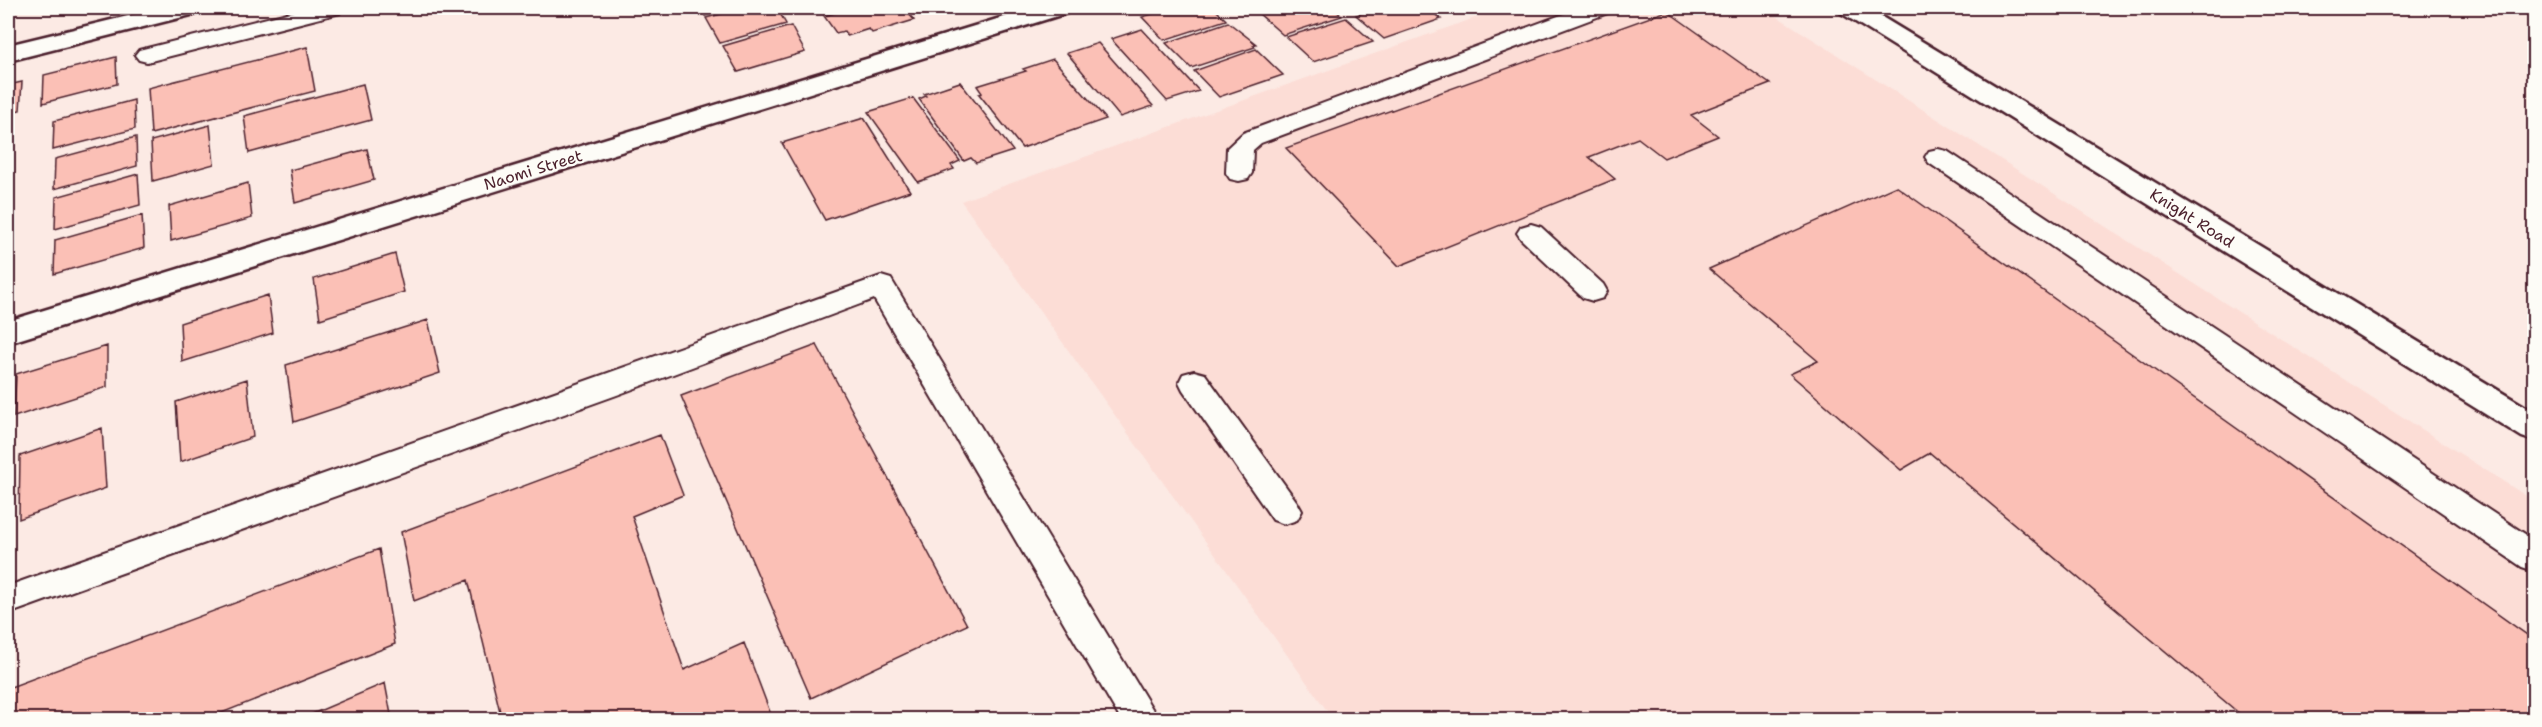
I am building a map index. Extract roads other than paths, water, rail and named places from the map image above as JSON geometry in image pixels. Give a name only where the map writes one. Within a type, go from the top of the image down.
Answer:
[{"type":"street","points":[[8,53],[186,8]]},
{"type":"street","name":"Naomi Street","points":[[8,332],[1058,8]]},
{"type":"street","name":"Knight Road","points":[[1850,8],[2535,428]]},
{"type":"lane","points":[[186,8],[187,45]]},
{"type":"lane","points":[[147,55],[332,8]]},
{"type":"lane","points":[[1239,173],[1240,148],[1252,138],[1600,8]]},
{"type":"lane","points":[[1938,158],[2535,557]]},
{"type":"lane","points":[[1530,233],[1593,291]]},
{"type":"lane","points":[[8,600],[881,286],[1142,720]]},
{"type":"lane","points":[[1194,382],[1285,510]]}]
